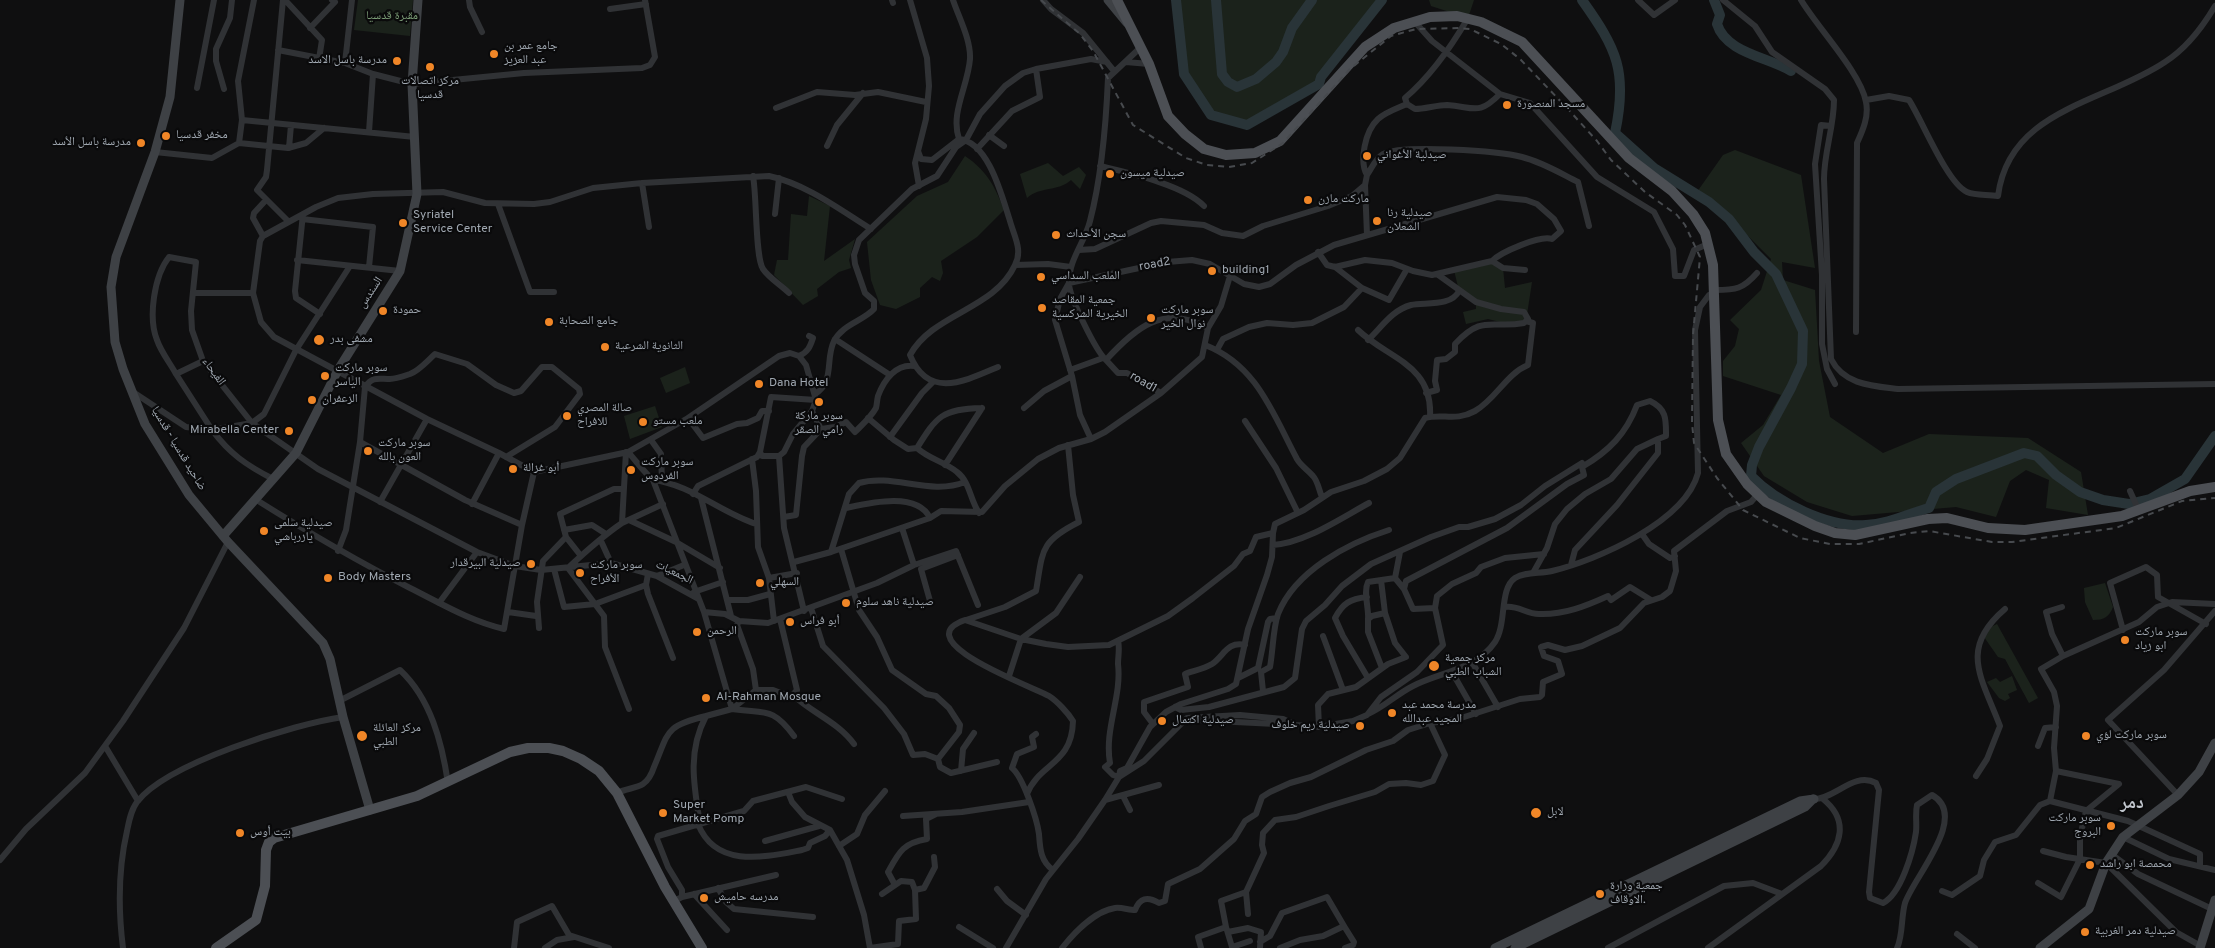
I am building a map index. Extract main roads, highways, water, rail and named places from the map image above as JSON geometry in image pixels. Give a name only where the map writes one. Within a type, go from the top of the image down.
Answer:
[{"type":"main road","name":"ضاحيد قدسيا - قدسيا","points":[[180,0],[170,97],[155,152],[116,257],[111,287],[115,342],[123,369],[145,424],[180,479],[225,539],[323,643],[330,659],[343,717],[370,810]]},
{"type":"main road","name":"السندس","points":[[225,539],[272,478],[296,453],[338,370],[400,272],[417,194],[412,84],[418,0]]},
{"type":"main road","points":[[1108,0],[1118,15],[1132,27]]},
{"type":"main road","points":[[1117,0],[1149,64],[1168,116],[1185,134],[1204,149],[1226,155],[1255,153],[1280,141],[1365,47],[1394,28],[1414,21],[1443,16],[1468,18],[1504,32],[1522,42],[1629,158],[1685,204],[1705,233],[1713,265],[1718,420],[1722,443],[1731,463],[1757,495],[1772,507],[1815,526],[1855,535],[1939,518],[1955,519],[1988,528],[2012,531],[2099,521],[2139,510],[2190,491],[2215,487]]},
{"type":"main road","points":[[2040,948],[2089,909],[2106,863],[2122,837],[2135,825],[2178,795],[2199,772],[2215,743]]},
{"type":"main road","points":[[216,948],[256,920],[265,886],[266,850],[269,842],[281,834],[417,796],[448,783],[510,752],[528,748],[549,748],[581,758],[598,771],[618,793],[678,899],[702,948]]},
{"type":"main road","points":[[1495,948],[1800,801],[1818,799],[1515,948]]},
{"type":"main road","points":[[2200,947],[2214,904]]},
{"type":"waterway","points":[[1176,0],[1184,74],[1211,115],[1247,125],[1319,84],[1321,77],[1382,0]]},
{"type":"waterway","points":[[1216,0],[1222,74],[1228,82],[1237,87],[1256,79],[1276,62],[1283,52],[1292,28],[1312,0]]},
{"type":"waterway","points":[[1582,0],[1604,33],[1620,77],[1619,112],[1615,133],[1654,168],[1709,202],[1729,219],[1754,252],[1776,274],[1803,331],[1802,364],[1759,447],[1752,465],[1751,476],[1775,495],[1804,512],[1820,518],[1852,525],[1874,524],[1890,521],[1929,508],[1936,492],[1956,479],[2024,453],[2037,456],[2056,475],[2080,492],[2103,500],[2129,504],[2150,499],[2185,479],[2215,436]]},
{"type":"waterway","points":[[1714,0],[1720,15],[1717,24],[1729,42],[1738,48],[1791,71]]},
{"type":"railway","points":[[1041,0],[1080,34],[1093,51],[1133,125],[1186,158],[1207,165],[1229,167],[1252,163],[1283,143],[1350,69],[1391,36],[1416,29],[1459,28],[1470,29],[1501,44],[1520,59],[1567,108],[1597,141],[1611,160],[1645,192],[1677,215],[1685,225],[1700,257],[1693,335],[1692,423],[1694,443],[1717,478],[1743,510],[1800,538],[1830,544],[1859,544],[1910,533],[1929,531],[1992,542],[2012,542],[2116,528],[2182,501],[2215,498]]},
{"type":"place","name":"جامع عمر بن عبد العزيز","points":[[494,54]]},
{"type":"place","name":"مدرسة باسل الاسد","points":[[397,61]]},
{"type":"place","name":"مركز اتصالات قدسيا","points":[[430,67]]},
{"type":"place","name":"مسجد المنصورة","points":[[1507,105]]},
{"type":"place","name":"مخفر قدسيا","points":[[166,136]]},
{"type":"place","name":"مدرسة باسل الأسد","points":[[141,143]]},
{"type":"place","name":"صيدلية الأغواني","points":[[1367,156]]},
{"type":"place","name":"صيدلية ميسون","points":[[1110,174]]},
{"type":"place","name":"ماركت مازن","points":[[1308,200]]},
{"type":"place","name":"صيدلية رنا الشعلان","points":[[1377,221]]},
{"type":"place","name":"Syriatel Service Center","points":[[403,223]]},
{"type":"place","name":"سجن الأحداث","points":[[1056,235]]},
{"type":"place","name":"building1","points":[[1212,271]]},
{"type":"place","name":"الملعب السداسي","points":[[1041,277]]},
{"type":"place","name":"جمعية المقاصد الخيرية الشركسية","points":[[1042,308]]},
{"type":"place","name":"حمودة","points":[[383,311]]},
{"type":"place","name":"سوبر ماركت نوال الخير","points":[[1151,318]]},
{"type":"place","name":"جامع الصحابة","points":[[549,322]]},
{"type":"place","name":"مشفى بدر","points":[[319,340]]},
{"type":"place","name":"الثانوية الشرعية","points":[[605,347]]},
{"type":"place","name":"سوبر ماركت الياسر","points":[[325,376]]},
{"type":"place","name":"Dana Hotel","points":[[759,384]]},
{"type":"place","name":"الزعفران","points":[[312,400]]},
{"type":"place","name":"سوبر ماركة رامي الصقر","points":[[819,402]]},
{"type":"place","name":"صالة المصري للافراح","points":[[567,416]]},
{"type":"place","name":"ملعب مستو","points":[[643,422]]},
{"type":"place","name":"Mirabella Center","points":[[289,431]]},
{"type":"place","name":"سوبر ماركت العون بالله","points":[[368,451]]},
{"type":"place","name":"أبو غزالة","points":[[513,469]]},
{"type":"place","name":"سوبر ماركت الفردوس","points":[[631,470]]},
{"type":"place","name":"صيدلية سلمى يازرباشي","points":[[264,531]]},
{"type":"place","name":"صيدلية البيرقدار","points":[[531,564]]},
{"type":"place","name":"سوبر ماركت الأفراح","points":[[580,573]]},
{"type":"place","name":"Body Masters","points":[[328,578]]},
{"type":"place","name":"السهلي","points":[[760,583]]},
{"type":"place","name":"صيدلية ناهد سلوم","points":[[846,603]]},
{"type":"place","name":"أبو فراس","points":[[790,622]]},
{"type":"place","name":"الرحمن","points":[[697,632]]},
{"type":"place","name":"سوبر ماركت ابو زياد","points":[[2125,640]]},
{"type":"place","name":"مركز جمعية الشباب الطبي","points":[[1434,666]]},
{"type":"place","name":"Al-Rahman Mosque","points":[[706,698]]},
{"type":"place","name":"مدرسة محمد عبد المجيد عبدالله","points":[[1392,713]]},
{"type":"place","name":"صيدلية اكتمال","points":[[1162,721]]},
{"type":"place","name":"صيدلية ريم خلوف","points":[[1360,726]]},
{"type":"place","name":"مركز العائلة الطبي","points":[[362,736]]},
{"type":"place","name":"سوبر ماركت لؤي","points":[[2086,736]]},
{"type":"place","name":"Super Market Pomp","points":[[663,813]]},
{"type":"place","name":"لابل","points":[[1536,813]]},
{"type":"place","name":"سوبر ماركت البروج","points":[[2111,826]]},
{"type":"place","name":"بيت أوس","points":[[240,833]]},
{"type":"place","name":"محمصة ابو راشد","points":[[2090,865]]},
{"type":"place","name":"جمعية وزارة الاوقاف.","points":[[1600,894]]},
{"type":"place","name":"مدرسه حاميش","points":[[704,898]]},
{"type":"place","name":"صيدلية دمر الغربية","points":[[2085,932]]},
{"type":"district","name":"دمر","points":[[2132,804]]},
{"type":"park label","name":"مقبرة قدسيا","points":[[392,17]]}]
